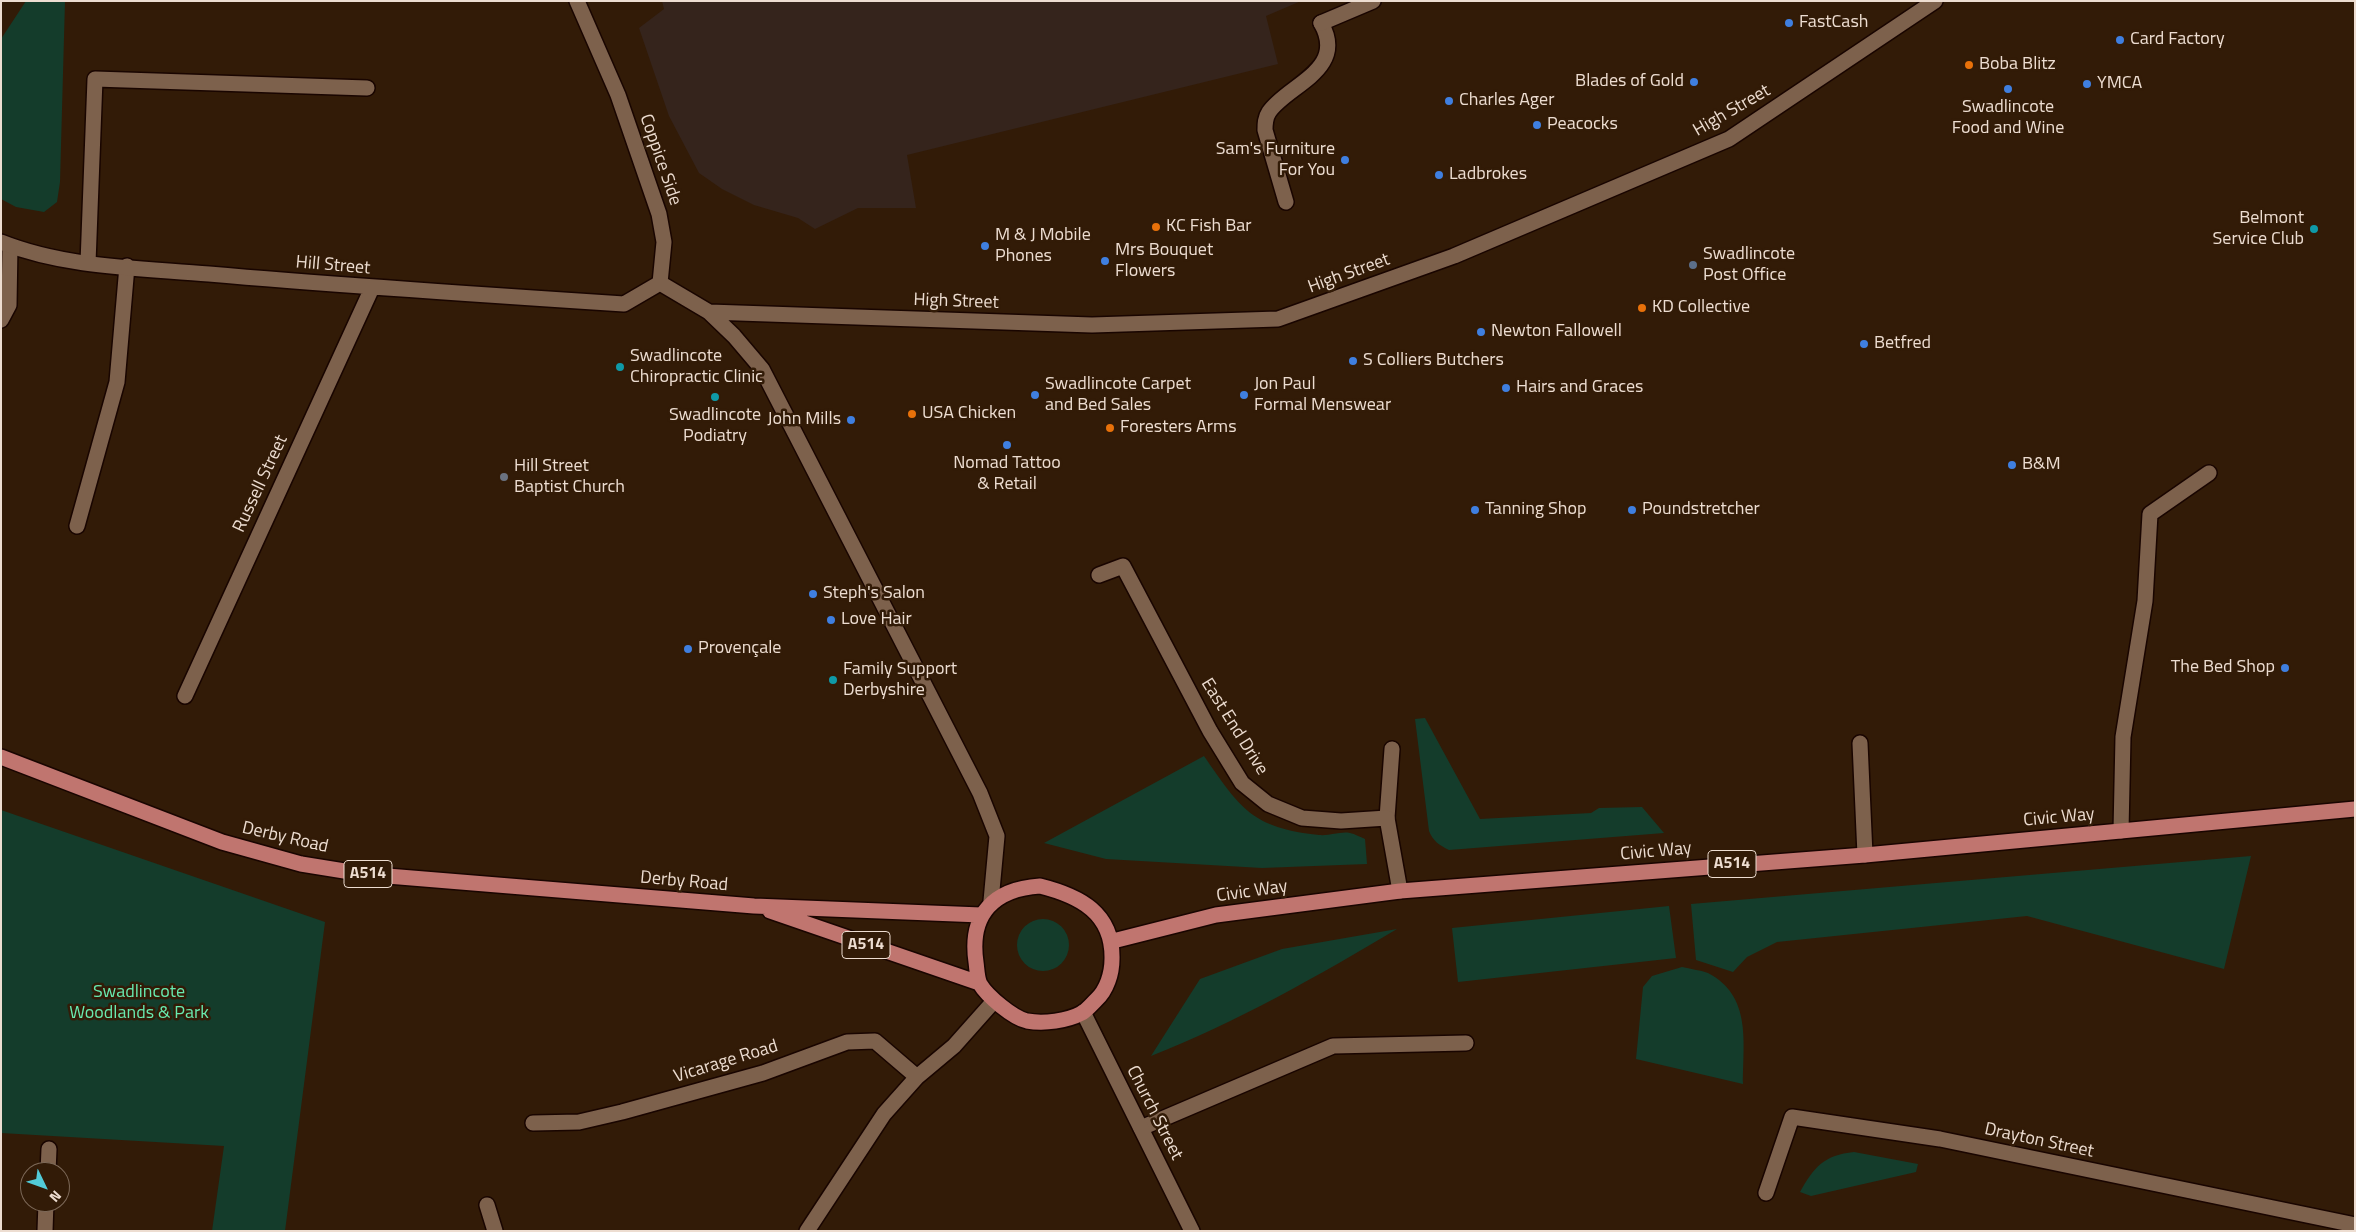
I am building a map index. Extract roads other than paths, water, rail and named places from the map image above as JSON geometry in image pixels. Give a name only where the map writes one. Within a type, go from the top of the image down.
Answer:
[{"type":"main road","name":"Derby Road","points":[[1,757],[222,842],[301,864],[363,874],[754,906],[981,915]]},
{"type":"main road","name":"Civic Way","points":[[1113,941],[1216,915],[1400,891],[1865,855],[2355,809]]},
{"type":"main road","points":[[1040,886],[1061,891],[1080,900],[1099,916],[1113,941],[1112,973],[1100,996],[1083,1012],[1056,1022],[1025,1021],[994,1001],[979,983],[974,948],[981,915],[992,901],[1020,887],[1040,886]]},
{"type":"main road","name":"Derby Road","points":[[754,906],[979,983]]},
{"type":"street","name":"Coppice Side","points":[[577,1],[618,95],[659,214],[664,242],[660,283]]},
{"type":"street","points":[[1286,202],[1265,130],[1265,120],[1269,112],[1308,80],[1321,63],[1327,49],[1328,35],[1321,22],[1373,1]]},
{"type":"street","name":"High Street","points":[[709,312],[1092,326],[1278,319],[1454,256],[1729,139],[1935,1]]},
{"type":"street","points":[[88,263],[95,79],[367,88]]},
{"type":"street","name":"Hill Street","points":[[6,244],[23,251],[88,263],[372,288],[624,304],[660,283]]},
{"type":"street","points":[[1,320],[9,305],[6,244]]},
{"type":"street","points":[[77,526],[117,382],[127,266]]},
{"type":"street","points":[[660,283],[709,312],[734,336],[762,369],[980,793],[997,836],[992,901]]},
{"type":"street","name":"Russell Street","points":[[185,696],[372,288]]},
{"type":"street","points":[[2122,831],[2123,737],[2145,601],[2150,514],[2208,473]]},
{"type":"street","name":"East End Drive","points":[[1099,575],[1123,566],[1210,731],[1242,783],[1268,804],[1302,818],[1341,821],[1387,818]]},
{"type":"street","points":[[1860,744],[1865,855]]},
{"type":"street","points":[[1392,749],[1387,818],[1400,891]]},
{"type":"street","points":[[807,1231],[884,1114],[917,1077],[954,1046],[994,1001]]},
{"type":"street","name":"Church Street","points":[[1083,1012],[1192,1231]]},
{"type":"street","name":"Vicarage Road","points":[[533,1123],[580,1122],[622,1112],[763,1073],[847,1042],[875,1041],[917,1077]]},
{"type":"street","points":[[1141,1128],[1333,1046],[1466,1043]]},
{"type":"street","name":"Drayton Street","points":[[1766,1193],[1792,1117],[1940,1140],[2355,1225]]},
{"type":"street","points":[[48,1162],[49,1148]]},
{"type":"street","points":[[487,1205],[495,1231]]},
{"type":"street","points":[[45,1231],[46,1212]]},
{"type":"place","name":"FastCash","points":[[1789,23]]},
{"type":"place","name":"Card Factory","points":[[2120,40]]},
{"type":"place","name":"Boba Blitz","points":[[1969,65]]},
{"type":"place","name":"Blades of Gold","points":[[1694,82]]},
{"type":"place","name":"YMCA","points":[[2087,84]]},
{"type":"place","name":"Swadlincote Food and Wine","points":[[2008,89]]},
{"type":"place","name":"Charles Ager","points":[[1449,101]]},
{"type":"place","name":"Peacocks","points":[[1537,125]]},
{"type":"place","name":"Sam's Furniture For You","points":[[1345,160]]},
{"type":"place","name":"Ladbrokes","points":[[1439,175]]},
{"type":"place","name":"KC Fish Bar","points":[[1156,227]]},
{"type":"place","name":"Belmont Service Club","points":[[2314,229]]},
{"type":"place","name":"M & J Mobile Phones","points":[[985,246]]},
{"type":"place","name":"Mrs Bouquet Flowers","points":[[1105,261]]},
{"type":"place","name":"Swadlincote Post Office","points":[[1693,265]]},
{"type":"place","name":"KD Collective","points":[[1642,308]]},
{"type":"place","name":"Newton Fallowell","points":[[1481,332]]},
{"type":"place","name":"Betfred","points":[[1864,344]]},
{"type":"place","name":"S Colliers Butchers","points":[[1353,361]]},
{"type":"place","name":"Swadlincote Chiropractic Clinic","points":[[620,367]]},
{"type":"place","name":"Hairs and Graces","points":[[1506,388]]},
{"type":"place","name":"Swadlincote Carpet and Bed Sales","points":[[1035,395]]},
{"type":"place","name":"Jon Paul Formal Menswear","points":[[1244,395]]},
{"type":"place","name":"Swadlincote Podiatry","points":[[715,397]]},
{"type":"place","name":"USA Chicken","points":[[912,414]]},
{"type":"place","name":"John Mills","points":[[851,420]]},
{"type":"place","name":"Foresters Arms","points":[[1110,428]]},
{"type":"place","name":"Nomad Tattoo & Retail","points":[[1007,445]]},
{"type":"place","name":"B&M","points":[[2012,465]]},
{"type":"place","name":"Hill Street Baptist Church","points":[[504,477]]},
{"type":"place","name":"Tanning Shop","points":[[1475,510]]},
{"type":"place","name":"Poundstretcher","points":[[1632,510]]},
{"type":"place","name":"Steph's Salon","points":[[813,594]]},
{"type":"place","name":"Love Hair","points":[[831,620]]},
{"type":"place","name":"Provençale","points":[[688,649]]},
{"type":"place","name":"The Bed Shop","points":[[2285,668]]},
{"type":"place","name":"Family Support Derbyshire","points":[[833,680]]},
{"type":"park label","name":"Swadlincote Woodlands & Park","points":[[139,1003]]}]
